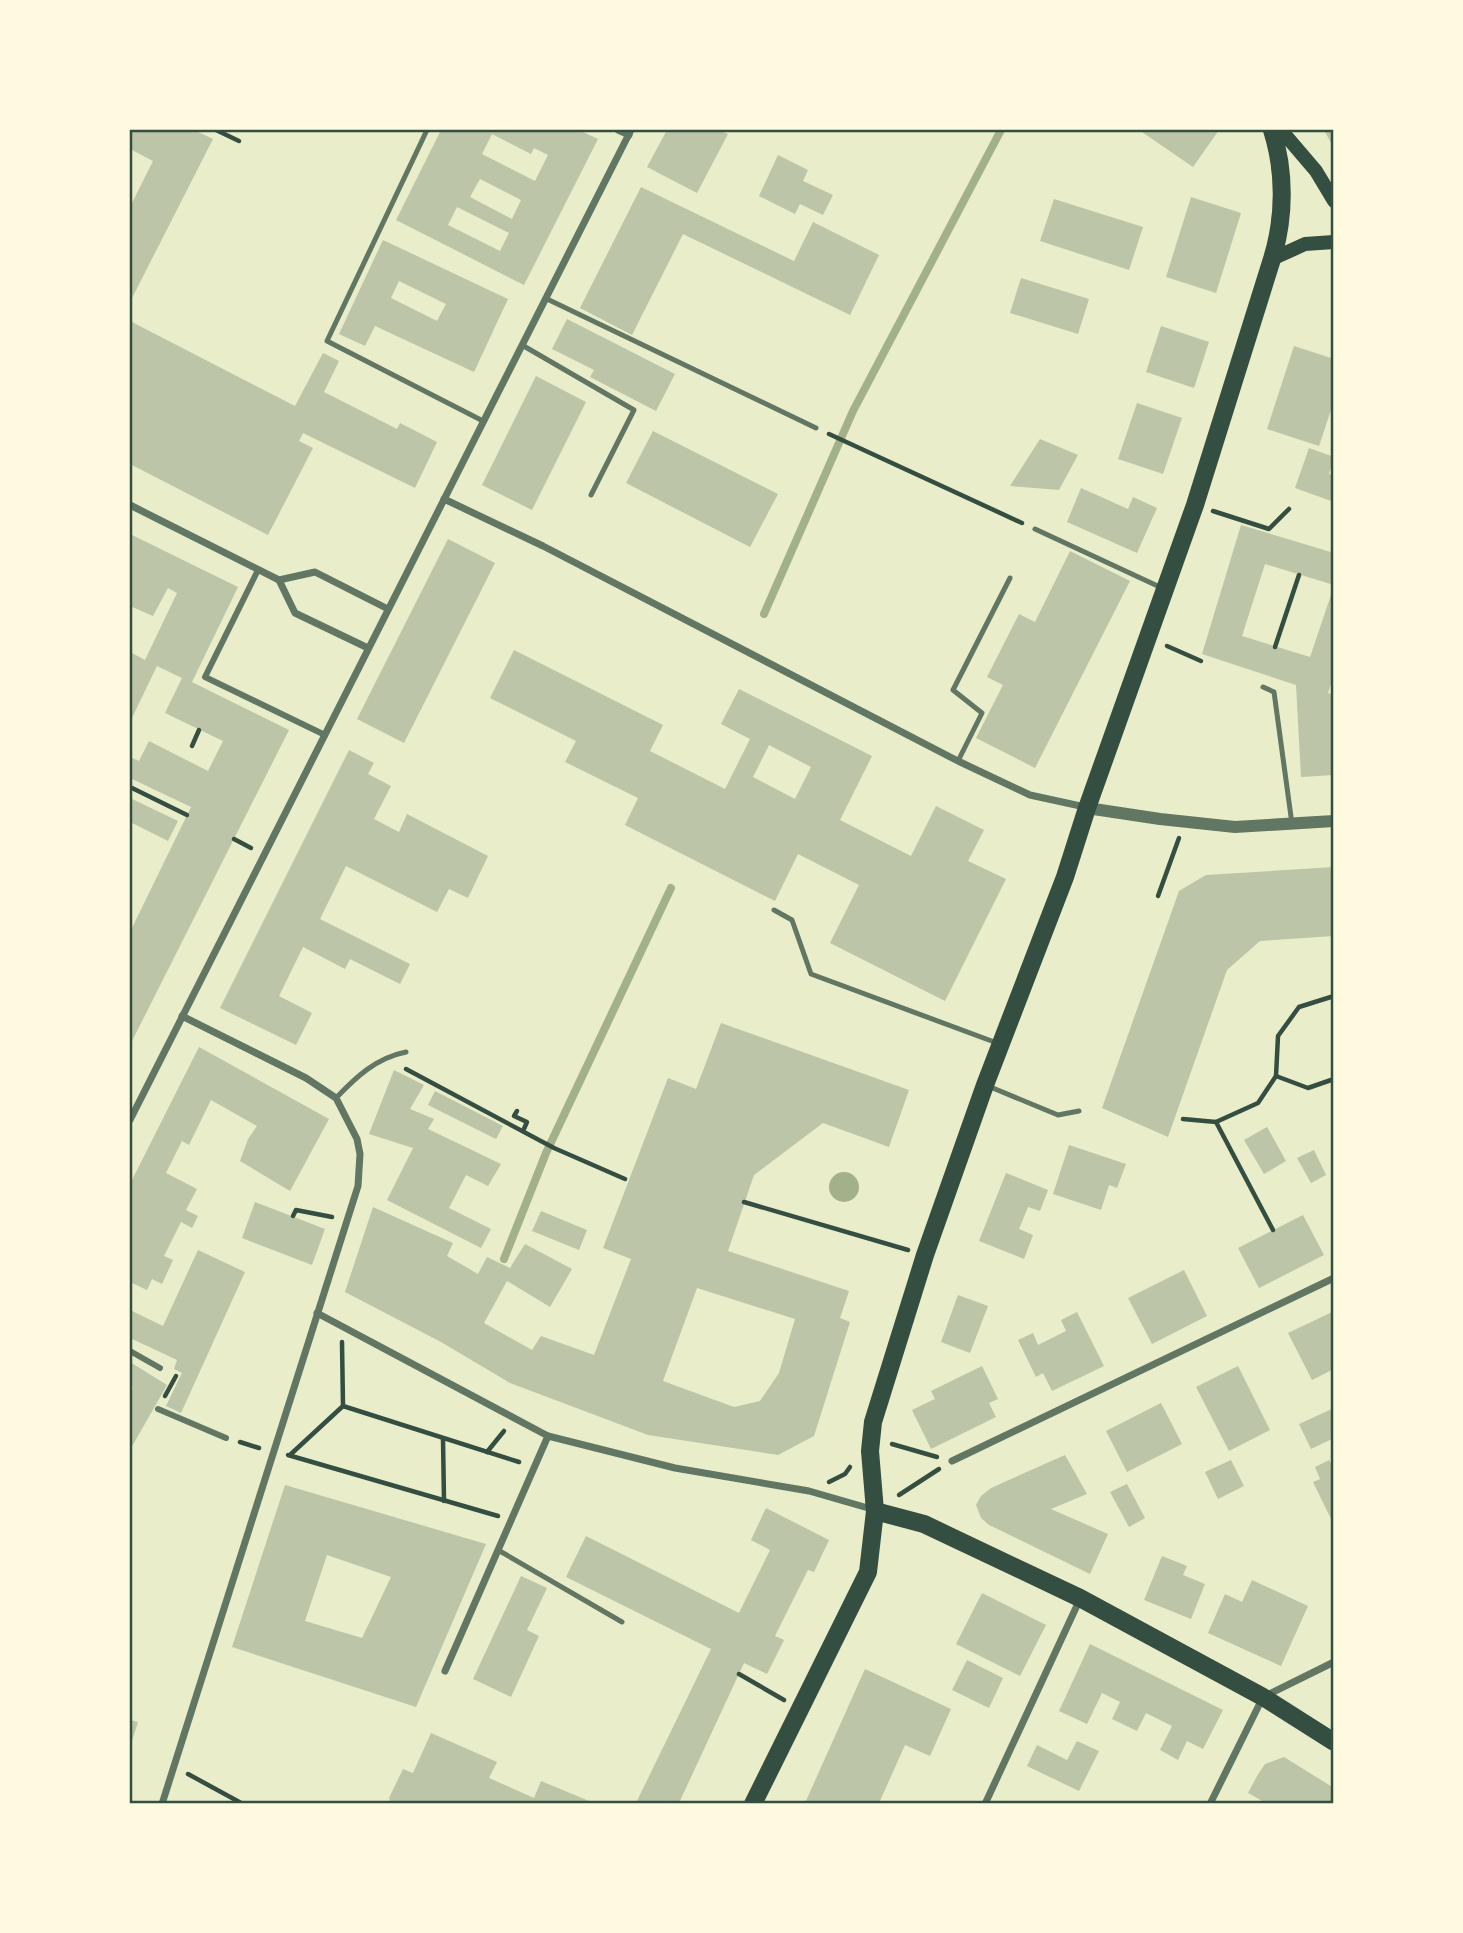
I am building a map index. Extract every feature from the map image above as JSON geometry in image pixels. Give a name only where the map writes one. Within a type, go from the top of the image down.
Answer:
[{"type":"main road","points":[[753,1804],[868,1572],[875,1510],[870,1438],[873,1422],[925,1255],[1000,1044],[1065,877],[1195,505],[1272,259],[1280,223],[1281,194],[1280,164],[1272,130]]},
{"type":"main road","points":[[1281,130],[1316,171],[1334,201]]},
{"type":"main road","points":[[1272,259],[1305,244],[1334,242]]},
{"type":"main road","points":[[875,1510],[924,1524],[1080,1598],[1263,1697],[1334,1742]]},
{"type":"street","points":[[130,1120],[630,132],[618,130]]},
{"type":"street","points":[[444,499],[555,552],[958,761],[1030,795],[1087,808],[1235,827],[1334,821]]},
{"type":"street","points":[[130,505],[279,580],[315,572],[388,609]]},
{"type":"street","points":[[258,570],[205,677],[325,735]]},
{"type":"street","points":[[279,580],[295,613],[368,648]]},
{"type":"street","points":[[162,1804],[358,1186],[360,1154],[350,1124],[336,1098],[306,1078],[182,1016]]},
{"type":"street","points":[[951,1461],[1334,1278]]},
{"type":"street","points":[[317,1313],[548,1436],[675,1468],[809,1491],[875,1510]]},
{"type":"street","points":[[130,1351],[160,1368]]},
{"type":"street","points":[[158,1409],[226,1438]]},
{"type":"street","points":[[445,1671],[548,1436]]},
{"type":"street","points":[[985,1804],[1080,1598]]},
{"type":"street","points":[[1210,1804],[1263,1697],[1334,1662]]},
{"type":"lane","points":[[427,130],[327,341],[483,421]]},
{"type":"lane","points":[[545,298],[816,428]]},
{"type":"lane","points":[[522,345],[634,410],[591,495]]},
{"type":"lane","points":[[1035,529],[1165,589]]},
{"type":"lane","points":[[958,761],[982,713],[953,690],[1010,578]]},
{"type":"lane","points":[[1263,687],[1274,692],[1292,824]]},
{"type":"lane","points":[[774,910],[792,919],[811,974],[1000,1044]]},
{"type":"lane","points":[[336,1098],[360,1074],[378,1061],[406,1052]]},
{"type":"lane","points":[[985,1085],[1058,1115],[1079,1111]]},
{"type":"lane","points":[[498,1550],[622,1622]]},
{"type":"path","points":[[216,130],[239,141]]},
{"type":"path","points":[[816,428],[1035,529]]},
{"type":"path","points":[[1195,505],[1269,529],[1289,509]]},
{"type":"path","points":[[1275,647],[1299,575]]},
{"type":"path","points":[[1148,638],[1201,661]]},
{"type":"path","points":[[192,746],[200,730]]},
{"type":"path","points":[[130,787],[187,815]]},
{"type":"path","points":[[1158,896],[1185,822]]},
{"type":"path","points":[[1183,1119],[1216,1122],[1258,1103],[1276,1076],[1278,1036],[1299,1007],[1334,996]]},
{"type":"path","points":[[397,1064],[544,1143],[625,1179]]},
{"type":"path","points":[[1276,1076],[1308,1087],[1334,1079]]},
{"type":"path","points":[[517,1111],[514,1116],[527,1122],[523,1131]]},
{"type":"path","points":[[1216,1122],[1273,1230]]},
{"type":"path","points":[[744,1202],[925,1255]]},
{"type":"path","points":[[293,1216],[296,1210],[346,1221]]},
{"type":"path","points":[[291,1455],[343,1406],[342,1326]]},
{"type":"path","points":[[158,1409],[176,1376],[160,1368]]},
{"type":"path","points":[[343,1406],[534,1467]]},
{"type":"path","points":[[487,1452],[514,1418]]},
{"type":"path","points":[[226,1438],[511,1520]]},
{"type":"path","points":[[443,1438],[444,1501]]},
{"type":"path","points":[[809,1491],[845,1474],[870,1438],[951,1461]]},
{"type":"path","points":[[875,1510],[951,1461]]},
{"type":"path","points":[[739,1674],[800,1709]]},
{"type":"path","points":[[174,1767],[243,1804]]},
{"type":"shaded area","points":[[844,1172],[855,1176],[859,1187],[855,1198],[844,1202],[833,1198],[829,1187],[833,1176]]},
{"type":"building","points":[[130,130],[194,130],[213,139],[130,302],[130,207],[153,161],[130,149]]},
{"type":"building","points":[[441,130],[579,130],[598,139],[524,285],[396,220]],"holes":[[[492,134],[531,154],[534,148],[548,155],[535,181],[482,154]],[[480,179],[521,200],[512,219],[470,197]],[[457,207],[509,233],[500,251],[448,225]]]},
{"type":"building","points":[[667,130],[719,130],[728,134],[697,193],[647,167]]},
{"type":"building","points":[[1139,130],[1219,130],[1193,167]]},
{"type":"building","points":[[1324,130],[1334,130],[1334,148]]},
{"type":"building","points":[[778,155],[808,170],[803,181],[833,195],[823,215],[800,204],[795,214],[759,196]]},
{"type":"building","points":[[641,187],[794,261],[813,222],[879,255],[850,315],[683,234],[632,335],[580,308]]},
{"type":"building","points":[[1191,197],[1241,213],[1216,293],[1166,277]]},
{"type":"building","points":[[1054,199],[1143,227],[1129,270],[1040,241]]},
{"type":"building","points":[[383,240],[508,299],[474,372],[375,326],[365,346],[339,334]],"holes":[[[399,281],[446,304],[437,321],[391,298]]]},
{"type":"building","points":[[1021,278],[1089,299],[1078,334],[1010,313]]},
{"type":"building","points":[[567,319],[675,374],[656,411],[590,377],[594,370],[552,349]]},
{"type":"building","points":[[130,321],[295,406],[323,353],[339,361],[324,392],[397,429],[400,423],[437,442],[415,488],[303,433],[299,441],[313,448],[268,535],[130,464]]},
{"type":"building","points":[[1161,326],[1209,342],[1194,388],[1146,372]]},
{"type":"building","points":[[1294,346],[1334,359],[1334,401],[1319,446],[1267,429]]},
{"type":"building","points":[[536,376],[586,402],[532,510],[482,485]]},
{"type":"building","points":[[1137,403],[1182,418],[1163,474],[1118,459]]},
{"type":"building","points":[[653,431],[778,494],[750,547],[626,483]]},
{"type":"building","points":[[1040,439],[1078,455],[1059,490],[1010,486]]},
{"type":"building","points":[[1309,448],[1334,457],[1329,474],[1334,476],[1334,502],[1295,488]]},
{"type":"building","points":[[1081,488],[1128,509],[1133,497],[1157,508],[1137,553],[1067,522]]},
{"type":"building","points":[[1241,525],[1334,553],[1334,585],[1265,564],[1242,636],[1310,657],[1334,586],[1334,675],[1328,693],[1334,695],[1334,775],[1301,777],[1296,685],[1202,654]]},
{"type":"building","points":[[130,534],[238,587],[192,682],[289,730],[132,1041],[130,932],[191,807],[130,778],[130,757],[139,761],[149,741],[208,771],[223,741],[165,713],[182,678],[157,666],[130,722],[130,652],[145,660],[177,593],[168,588],[153,616],[130,606]]},
{"type":"building","points":[[448,539],[495,563],[404,743],[357,719]]},
{"type":"building","points":[[1070,551],[1130,581],[1035,768],[976,738],[1003,685],[987,677],[1019,614],[1035,622]]},
{"type":"building","points":[[514,650],[663,725],[650,751],[725,789],[750,739],[721,724],[739,689],[872,756],[840,820],[911,856],[936,806],[984,830],[968,861],[1006,879],[945,1001],[830,943],[859,885],[798,854],[775,901],[625,825],[638,798],[565,762],[576,741],[490,698]],"holes":[[[769,745],[811,767],[795,799],[753,777]]]},
{"type":"building","points":[[349,750],[374,763],[368,774],[391,786],[374,819],[399,832],[407,814],[488,856],[468,898],[449,889],[437,912],[346,866],[320,919],[410,964],[400,984],[350,959],[345,969],[303,947],[279,996],[312,1013],[296,1045],[220,1008]]},
{"type":"building","points":[[130,798],[178,821],[168,841],[130,822]]},
{"type":"building","points":[[1334,867],[1334,936],[1260,941],[1227,970],[1168,1137],[1102,1108],[1179,891],[1206,875]]},
{"type":"building","points":[[721,1023],[909,1090],[889,1147],[823,1123],[754,1175],[728,1251],[849,1291],[840,1318],[850,1322],[814,1436],[778,1455],[648,1435],[510,1383],[441,1342],[345,1292],[373,1207],[453,1243],[447,1256],[478,1274],[487,1257],[510,1268],[525,1244],[572,1269],[550,1307],[507,1281],[484,1323],[532,1350],[541,1336],[594,1355],[631,1259],[603,1248],[668,1078],[696,1089]],"holes":[[[697,1288],[795,1319],[779,1373],[760,1401],[734,1407],[663,1381]]]},
{"type":"building","points":[[199,1047],[329,1119],[290,1191],[240,1161],[248,1139],[257,1126],[211,1100],[189,1145],[182,1141],[166,1173],[197,1189],[186,1210],[198,1216],[192,1228],[181,1222],[164,1256],[173,1260],[162,1284],[152,1279],[147,1290],[130,1282],[130,1184]]},
{"type":"building","points":[[394,1070],[424,1085],[410,1109],[434,1119],[428,1129],[501,1164],[488,1186],[466,1175],[449,1208],[491,1229],[481,1248],[387,1200],[413,1148],[369,1134]]},
{"type":"building","points":[[435,1091],[503,1126],[496,1139],[428,1105]]},
{"type":"building","points":[[1267,1127],[1286,1161],[1264,1174],[1244,1140]]},
{"type":"building","points":[[1069,1145],[1126,1164],[1117,1188],[1109,1185],[1101,1210],[1053,1194]]},
{"type":"building","points":[[1314,1150],[1326,1175],[1311,1183],[1297,1158]]},
{"type":"building","points":[[1006,1173],[1048,1190],[1040,1211],[1028,1207],[1019,1229],[1033,1235],[1024,1259],[979,1241]]},
{"type":"building","points":[[255,1202],[325,1229],[312,1265],[242,1238]]},
{"type":"building","points":[[541,1211],[587,1230],[579,1250],[532,1231]]},
{"type":"building","points":[[1303,1215],[1324,1255],[1259,1288],[1238,1248]]},
{"type":"building","points":[[198,1250],[245,1272],[181,1413],[166,1406],[182,1373],[174,1369],[177,1360],[130,1338],[130,1310],[163,1326]]},
{"type":"building","points":[[1184,1270],[1207,1316],[1152,1344],[1128,1298]]},
{"type":"building","points":[[958,1295],[988,1306],[970,1353],[941,1342]]},
{"type":"building","points":[[1077,1312],[1104,1366],[1052,1391],[1043,1373],[1036,1377],[1018,1340],[1033,1333],[1038,1345],[1066,1331],[1061,1320]]},
{"type":"building","points":[[1332,1312],[1334,1369],[1312,1380],[1288,1333]]},
{"type":"building","points":[[130,1362],[167,1385],[130,1450],[130,1394],[133,1387],[130,1385]]},
{"type":"building","points":[[982,1366],[998,1399],[989,1403],[996,1417],[931,1449],[912,1410],[935,1399],[931,1391]]},
{"type":"building","points":[[1238,1366],[1270,1430],[1229,1451],[1196,1387]]},
{"type":"building","points":[[1161,1403],[1182,1444],[1127,1472],[1106,1431]]},
{"type":"building","points":[[1334,1408],[1334,1438],[1311,1449],[1299,1424]]},
{"type":"building","points":[[1065,1455],[1087,1494],[1051,1509],[1108,1534],[1090,1574],[989,1525],[981,1518],[976,1505],[981,1496],[991,1488]]},
{"type":"building","points":[[1231,1460],[1244,1486],[1218,1499],[1205,1472]]},
{"type":"building","points":[[1329,1460],[1334,1469],[1334,1525],[1313,1482],[1320,1479],[1315,1467]]},
{"type":"building","points":[[1127,1484],[1145,1518],[1129,1527],[1110,1492]]},
{"type":"building","points":[[285,1485],[486,1544],[416,1707],[232,1647]],"holes":[[[327,1555],[391,1577],[362,1638],[305,1621]]]},
{"type":"building","points":[[766,1508],[829,1540],[814,1572],[808,1570],[775,1636],[784,1640],[767,1674],[744,1663],[679,1803],[636,1803],[711,1649],[566,1577],[586,1536],[739,1613],[770,1550],[751,1540]]},
{"type":"building","points":[[1162,1556],[1187,1566],[1183,1575],[1205,1584],[1191,1619],[1144,1600]]},
{"type":"building","points":[[521,1576],[547,1588],[527,1630],[539,1636],[511,1697],[473,1679]]},
{"type":"building","points":[[1252,1580],[1308,1606],[1281,1666],[1208,1633],[1225,1594],[1242,1602]]},
{"type":"building","points":[[982,1593],[1046,1625],[1020,1676],[956,1644]]},
{"type":"building","points":[[1090,1644],[1223,1710],[1203,1749],[1187,1741],[1178,1760],[1160,1750],[1172,1726],[1146,1713],[1137,1731],[1112,1719],[1120,1702],[1102,1693],[1087,1724],[1059,1711]]},
{"type":"building","points":[[967,1660],[1003,1678],[989,1708],[952,1690]]},
{"type":"building","points":[[865,1669],[951,1709],[930,1756],[905,1745],[879,1803],[805,1803]]},
{"type":"building","points":[[130,1720],[138,1722],[130,1747]]},
{"type":"building","points":[[431,1733],[497,1762],[489,1778],[534,1798],[541,1781],[594,1803],[391,1803],[389,1798],[403,1769],[413,1773]]},
{"type":"building","points":[[1077,1741],[1099,1751],[1079,1791],[1027,1766],[1037,1745],[1067,1760]]},
{"type":"building","points":[[1284,1757],[1334,1788],[1334,1803],[1266,1803],[1248,1793],[1265,1764]]},
{"type":"waterway","points":[[764,614],[853,411],[1001,130]]},
{"type":"waterway","points":[[504,1259],[546,1153],[671,888]]}]
